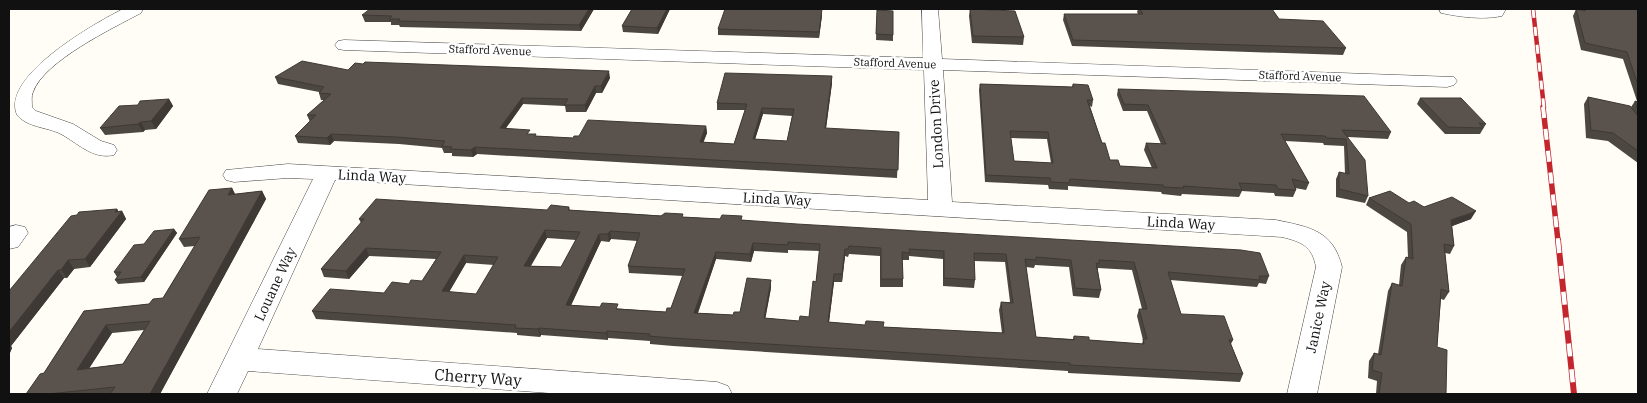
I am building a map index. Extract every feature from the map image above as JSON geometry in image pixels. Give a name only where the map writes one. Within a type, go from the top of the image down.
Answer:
[{"type":"street","points":[[106,150],[97,148],[72,131],[38,120],[28,114],[22,107],[22,97],[25,85],[48,61],[135,9]]},
{"type":"street","name":"London Drive","points":[[930,9],[940,208]]},
{"type":"street","points":[[1447,9],[1485,13],[1496,12],[1498,9]]},
{"type":"street","name":"Stafford Avenue","points":[[344,46],[1446,81]]},
{"type":"street","name":"Linda Way","points":[[234,175],[288,171],[1276,228],[1301,234],[1317,243]]},
{"type":"street","name":"Louane Way","points":[[222,394],[327,173]]},
{"type":"street","name":"Janice Way","points":[[1302,394],[1328,268],[1325,251],[1317,243]]},
{"type":"street","name":"Cherry Way","points":[[239,359],[717,394]]},
{"type":"building","points":[[370,9],[589,9],[579,25],[398,21],[400,19],[389,19],[392,16],[362,15]]},
{"type":"building","points":[[632,9],[667,9],[657,28],[622,26]]},
{"type":"building","points":[[725,9],[822,9],[819,32],[718,29]]},
{"type":"building","points":[[970,9],[1015,11],[1024,37],[973,36]]},
{"type":"building","points":[[1140,9],[1272,9],[1279,19],[1323,21],[1346,48],[1073,40],[1064,14],[1143,14]]},
{"type":"building","points":[[1576,9],[1585,11],[1585,9],[1638,9],[1638,85],[1627,52],[1585,43]]},
{"type":"building","points":[[877,10],[893,11],[893,35],[876,34]]},
{"type":"building","points":[[302,61],[348,70],[355,63],[363,64],[365,62],[609,71],[601,86],[595,86],[585,105],[564,105],[568,99],[522,98],[500,128],[530,130],[527,134],[536,134],[535,136],[573,138],[574,136],[579,136],[588,120],[706,126],[700,142],[734,144],[747,104],[717,103],[725,73],[832,76],[825,128],[899,132],[898,170],[475,147],[471,150],[450,149],[452,147],[442,146],[445,141],[396,137],[331,134],[327,138],[295,136],[316,115],[307,115],[331,94],[319,93],[324,87],[275,77]],"holes":[[[762,108],[794,109],[787,141],[753,139]]]},
{"type":"building","points":[[980,84],[1073,87],[1073,84],[1088,85],[1093,100],[1087,100],[1102,143],[1105,143],[1110,160],[1118,160],[1120,166],[1157,168],[1146,143],[1166,144],[1148,105],[1124,104],[1118,89],[1364,96],[1391,132],[1342,130],[1365,160],[1368,196],[1339,189],[1339,172],[1349,174],[1346,139],[1327,138],[1325,136],[1281,134],[1309,183],[1292,179],[1296,190],[1278,189],[1276,185],[1239,183],[1242,190],[1183,186],[1184,188],[1164,187],[1163,185],[1070,179],[1069,183],[1051,182],[1050,178],[986,175]],"holes":[[[1010,131],[1048,132],[1053,163],[1014,161]]]},
{"type":"building","points":[[1588,97],[1630,106],[1638,116],[1638,151],[1613,133],[1591,130]]},
{"type":"building","points":[[1420,98],[1461,98],[1486,124],[1479,123],[1483,128],[1448,127]]},
{"type":"building","points":[[169,99],[151,121],[100,128],[119,106],[138,105],[140,101]]},
{"type":"building","points":[[232,188],[228,195],[262,191],[150,394],[110,394],[115,387],[48,394],[26,394],[40,374],[44,373],[84,311],[149,304],[153,299],[163,298],[200,237],[179,239],[209,190]],"holes":[[[150,321],[123,364],[77,370],[106,325]]]},
{"type":"building","points":[[1390,191],[1409,203],[1414,201],[1424,207],[1452,197],[1476,211],[1451,220],[1454,246],[1444,244],[1449,292],[1441,289],[1437,347],[1447,350],[1446,394],[1379,394],[1382,373],[1372,370],[1374,353],[1381,355],[1392,283],[1402,286],[1406,257],[1413,259],[1411,224],[1369,198]]},
{"type":"building","points":[[376,199],[547,210],[551,205],[569,207],[568,210],[661,216],[665,213],[683,214],[682,217],[720,219],[722,215],[742,216],[741,220],[797,224],[1241,250],[1260,253],[1269,276],[1259,276],[1260,280],[1168,272],[1181,314],[1224,316],[1233,340],[1229,340],[1243,374],[1070,365],[1070,363],[672,338],[649,336],[650,334],[607,331],[606,333],[515,328],[516,325],[312,311],[330,289],[384,293],[392,282],[409,284],[411,280],[422,281],[441,252],[366,248],[346,271],[321,269],[364,219],[359,219]],"holes":[[[545,230],[580,232],[561,267],[524,266]],[[610,231],[640,233],[628,266],[685,269],[671,308],[667,308],[666,312],[616,309],[618,304],[602,303],[600,307],[566,305],[599,234],[608,234]],[[788,242],[820,244],[816,282],[813,281],[809,317],[800,316],[799,321],[764,318],[771,280],[747,278],[740,312],[734,312],[733,315],[694,313],[716,252],[750,254],[753,243],[788,245]],[[849,246],[881,248],[881,279],[903,279],[902,252],[910,253],[909,249],[944,251],[944,278],[975,280],[974,253],[1006,254],[1013,303],[1001,302],[1004,333],[883,327],[884,322],[866,321],[865,325],[828,322],[834,274],[842,274],[845,249],[848,249]],[[464,255],[498,257],[476,294],[442,291]],[[1036,257],[1071,260],[1075,288],[1101,290],[1096,263],[1099,264],[1099,260],[1134,262],[1147,309],[1139,309],[1147,339],[1143,339],[1144,344],[1089,340],[1089,337],[1074,336],[1074,340],[1036,337],[1025,259],[1036,260]]]},
{"type":"building","points":[[117,209],[115,212],[122,211],[85,259],[68,260],[9,332],[9,291],[71,216],[77,215],[79,212]]},
{"type":"building","points":[[174,229],[141,277],[115,280],[121,272],[114,272],[134,245],[144,244],[154,231]]},
{"type":"railway","points":[[1533,9],[1544,108]]},
{"type":"railway","points":[[1543,107],[1558,241]]},
{"type":"railway","points":[[1558,240],[1574,394]]}]
